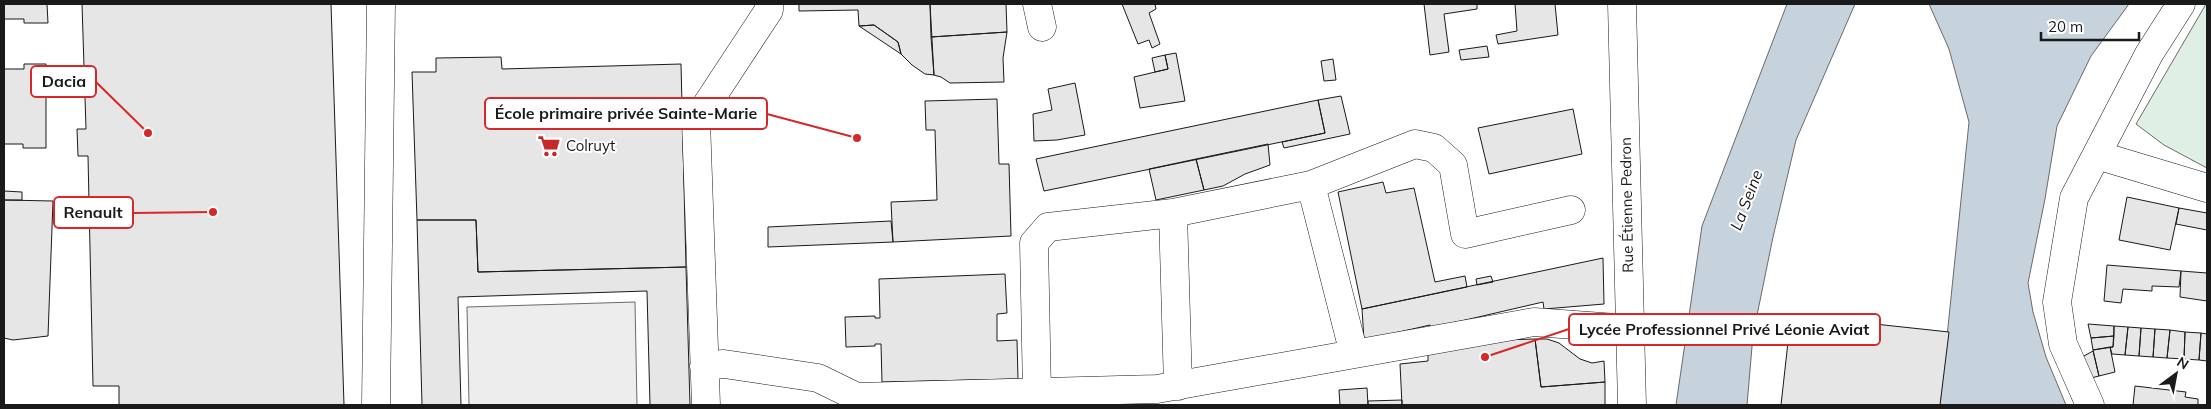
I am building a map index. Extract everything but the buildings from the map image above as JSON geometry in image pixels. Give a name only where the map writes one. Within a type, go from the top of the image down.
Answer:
[{"type":"street","points":[[376,405],[381,4]]},
{"type":"street","points":[[706,405],[696,121],[769,10],[768,4]]},
{"type":"street","name":"Rue Étienne Pedron","points":[[1622,4],[1632,405]]},
{"type":"street","points":[[2090,405],[2063,344],[2057,302],[2074,198],[2149,54],[2181,4]]},
{"type":"street","points":[[1038,393],[1034,243],[1048,227],[1173,213],[1311,185],[1414,144],[1434,148],[1453,165],[1465,234],[1571,210]]},
{"type":"street","points":[[2096,155],[2207,188]]},
{"type":"street","points":[[1311,185],[1354,354]]},
{"type":"street","points":[[1173,213],[1178,386]]},
{"type":"street","points":[[704,366],[724,364],[818,378],[857,397],[1157,389],[1534,322],[1630,330]]},
{"type":"green space","points":[[2206,4],[2207,168],[2164,145],[2136,124]]},
{"type":"shaded area","points":[[635,302],[637,405],[469,405],[467,307]]},
{"type":"water","name":"La Seine","points":[[1787,4],[1855,4],[1796,140],[1773,237],[1753,335],[1747,405],[1676,405],[1702,226]]},
{"type":"water","points":[[1929,4],[2129,4],[2091,56],[2057,126],[2028,283],[2033,312],[2046,357],[2066,405],[1940,405],[1969,122],[1949,49]]},
{"type":"place","name":"Dacia","points":[[148,133]]},
{"type":"place","name":"École primaire privée Sainte-Marie","points":[[857,138]]},
{"type":"place","name":"Colruyt","points":[[549,146]]},
{"type":"place","name":"Renault","points":[[213,212]]},
{"type":"place","name":"Lycée Professionnel Privé Léonie Aviat","points":[[1485,357]]}]
